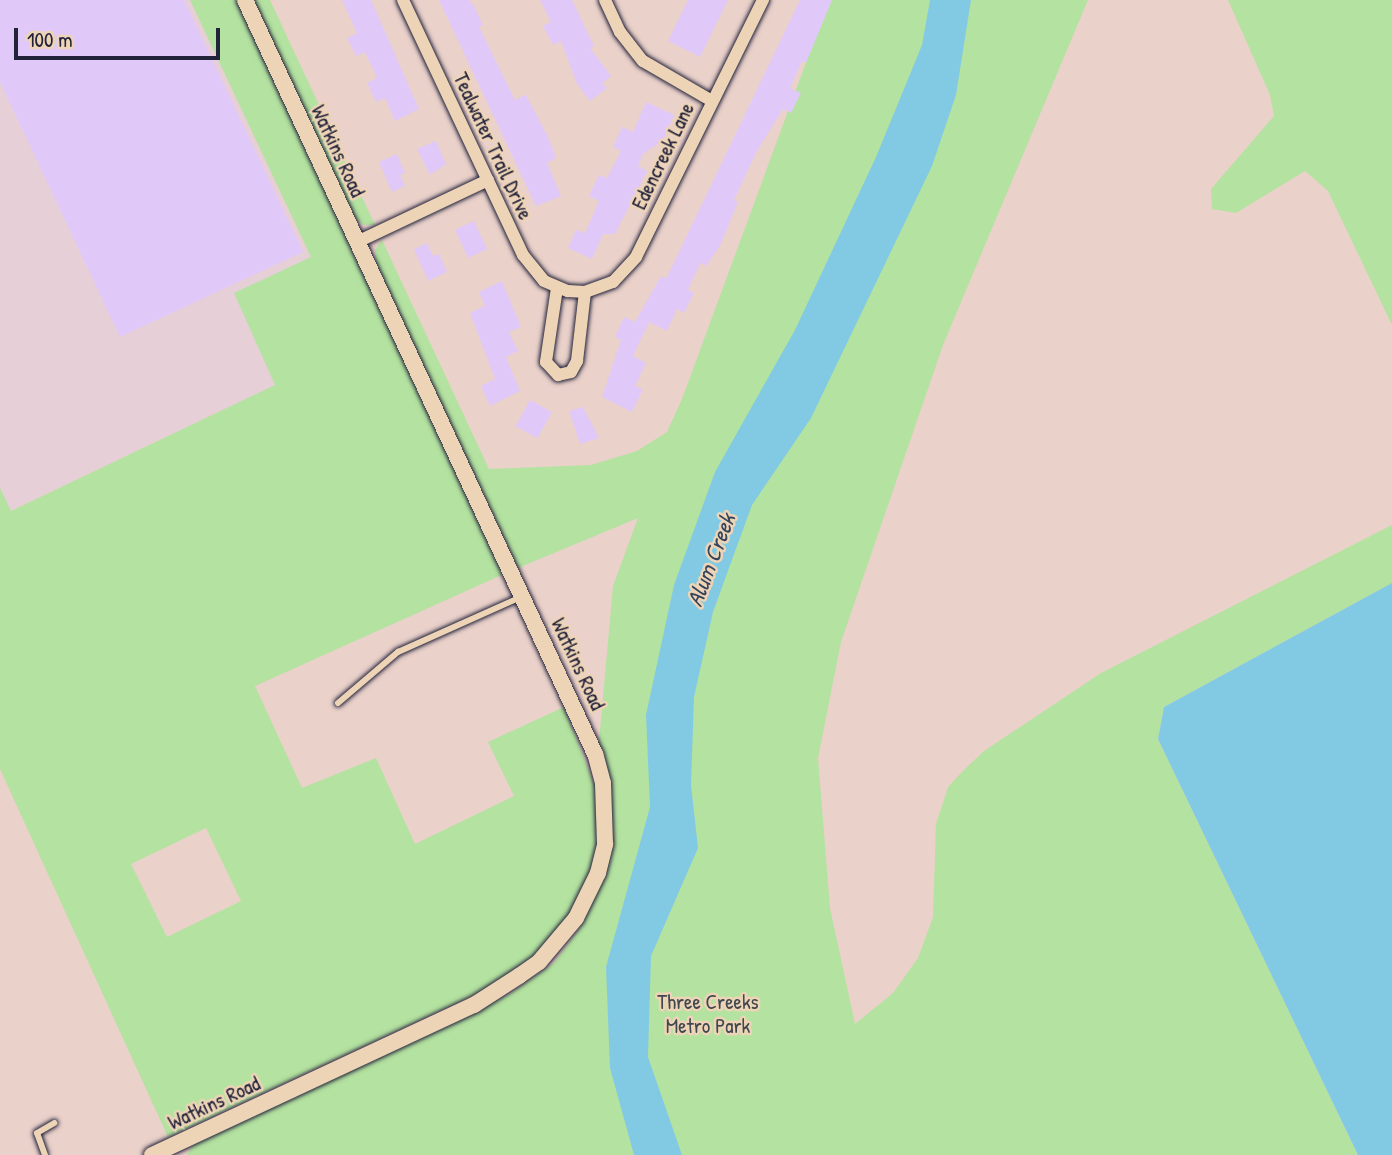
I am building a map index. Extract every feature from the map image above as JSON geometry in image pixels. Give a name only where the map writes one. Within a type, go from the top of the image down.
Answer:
[{"type":"street","name":"Watkins Road","points":[[162,1153],[474,1005],[538,962],[576,918],[598,873],[605,844],[603,783],[590,741],[245,0]]},
{"type":"street","name":"Tealwater Trail Drive","points":[[404,0],[528,263],[562,290]]},
{"type":"street","points":[[605,0],[620,32],[643,61],[712,101]]},
{"type":"street","name":"Edencreek Lane","points":[[562,290],[585,292],[613,282],[627,271],[763,0]]},
{"type":"street","points":[[357,242],[488,180]]},
{"type":"street","points":[[562,290],[547,362],[558,376],[571,372],[577,361],[585,292]]},
{"type":"lane","points":[[338,703],[398,652],[523,597]]},
{"type":"lane","points":[[44,1155],[37,1133],[54,1123]]},
{"type":"shaded area","points":[[0,0],[190,0],[311,258],[275,385],[10,511],[0,488]]},
{"type":"green space","name":"Three Creeks Metro Park","points":[[190,0],[237,0],[504,574],[255,686],[302,788],[376,758],[415,844],[514,796],[488,742],[564,707],[595,786],[613,586],[638,518],[518,568],[376,264],[375,250],[382,240],[489,469],[591,465],[637,451],[667,432],[682,399],[829,0],[1088,0],[943,345],[841,642],[818,758],[830,908],[855,1024],[893,993],[918,958],[933,917],[936,824],[948,787],[984,751],[1101,673],[1392,525],[1392,583],[1164,707],[1158,739],[1358,1155],[187,1155],[193,1144],[508,995],[554,963],[582,925],[586,881],[571,913],[539,954],[489,988],[168,1137],[0,769],[0,488],[11,511],[275,385],[234,293],[311,257]],"holes":[[[206,828],[241,901],[167,937],[131,864]]]},
{"type":"green space","points":[[251,0],[270,0],[375,225],[364,225],[354,218]]},
{"type":"green space","points":[[1228,0],[1392,0],[1392,325],[1328,191],[1305,171],[1236,213],[1212,209],[1211,189],[1274,116],[1270,95]]},
{"type":"water","name":"Alum Creek","points":[[930,0],[971,0],[956,95],[932,166],[811,418],[752,505],[713,612],[694,697],[691,785],[698,848],[651,956],[648,1057],[682,1155],[634,1155],[610,1068],[606,967],[650,807],[646,715],[674,585],[715,472],[795,330],[876,157],[922,45]]},
{"type":"water","points":[[1392,583],[1392,1155],[1358,1155],[1158,739],[1164,707]]},
{"type":"building","points":[[0,0],[184,0],[303,252],[120,337],[0,82]]},
{"type":"building","points":[[342,0],[371,0],[419,109],[395,121],[385,98],[376,102],[367,83],[377,78],[365,52],[356,56],[347,38],[357,33]]},
{"type":"building","points":[[439,0],[469,0],[474,6],[483,25],[479,27],[515,100],[526,95],[548,137],[556,158],[547,163],[561,196],[536,206]]},
{"type":"building","points":[[540,0],[572,0],[594,46],[590,48],[611,76],[602,83],[607,88],[590,101],[577,84],[561,41],[553,45],[543,26],[551,22]]},
{"type":"building","points":[[688,0],[728,0],[700,57],[668,41]]},
{"type":"building","points":[[800,0],[832,0],[806,63],[802,61],[790,88],[801,93],[791,113],[783,109],[757,151],[734,200],[738,202],[720,246],[706,266],[700,263],[688,290],[694,293],[684,313],[677,309],[667,331],[649,322],[633,356],[646,363],[635,386],[643,389],[632,412],[602,397],[621,340],[615,337],[624,317],[635,322],[661,276],[666,279]]},
{"type":"building","points":[[646,102],[674,115],[663,140],[643,154],[638,166],[647,171],[615,234],[603,234],[592,259],[568,248],[576,230],[585,233],[599,201],[589,196],[599,175],[607,178],[621,151],[613,147],[622,127],[633,132]]},
{"type":"building","points":[[436,141],[446,164],[430,175],[417,149]]},
{"type":"building","points":[[397,154],[405,173],[400,175],[405,186],[392,192],[379,162]]},
{"type":"building","points":[[474,221],[487,249],[468,258],[455,230]]},
{"type":"building","points":[[427,243],[433,256],[439,254],[447,272],[428,281],[414,249]]},
{"type":"building","points":[[502,281],[521,327],[509,332],[518,351],[506,357],[520,391],[490,406],[481,386],[495,379],[470,313],[485,306],[479,292]]},
{"type":"building","points":[[530,400],[552,412],[537,438],[515,426]]},
{"type":"building","points":[[583,407],[599,438],[580,444],[569,411]]}]
